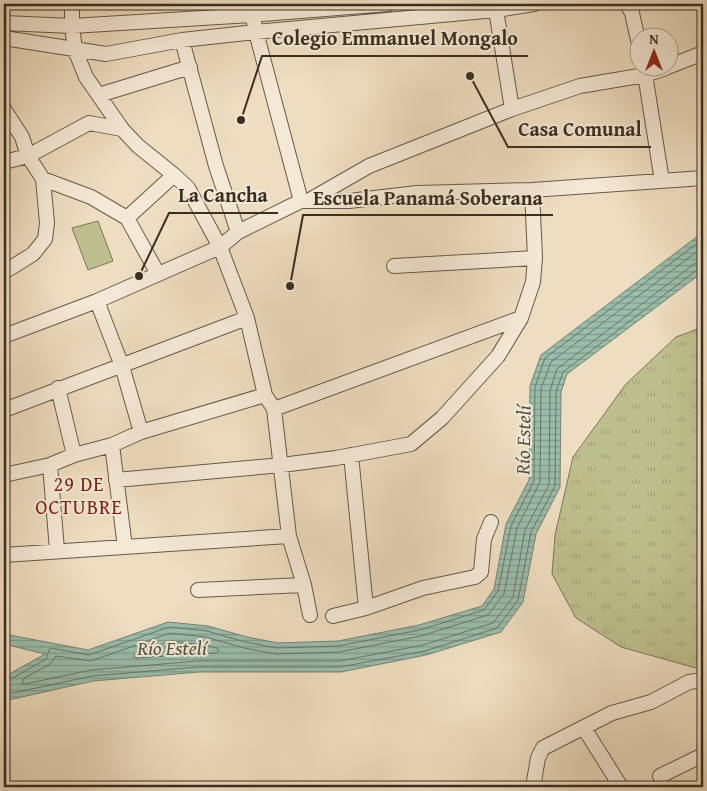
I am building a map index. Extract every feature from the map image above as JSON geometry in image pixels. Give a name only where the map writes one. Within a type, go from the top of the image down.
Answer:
[{"type":"street","points":[[72,4],[75,50],[86,77],[122,128],[138,146],[188,188],[220,247],[247,318],[265,395],[274,409],[289,536],[304,585],[310,614]]},
{"type":"street","points":[[4,23],[72,26],[251,10],[388,4]]},
{"type":"street","points":[[4,38],[106,54],[182,40],[435,10],[496,10],[534,4]]},
{"type":"street","points":[[627,4],[632,13],[635,28]]},
{"type":"street","points":[[251,10],[304,201]]},
{"type":"street","points":[[496,10],[512,109]]},
{"type":"street","points":[[182,40],[216,166],[238,232]]},
{"type":"street","points":[[680,62],[703,53]]},
{"type":"street","points":[[89,124],[102,99],[190,67]]},
{"type":"street","points":[[4,336],[97,301],[220,247],[238,232],[304,201],[370,166],[512,109],[580,86],[630,74]]},
{"type":"street","points":[[645,78],[662,181]]},
{"type":"street","points":[[4,109],[22,137],[28,156],[43,179],[46,206],[45,239],[32,254],[6,268]]},
{"type":"street","points":[[4,162],[28,156],[89,124],[122,128]]},
{"type":"street","points":[[127,218],[174,175]]},
{"type":"street","points":[[304,201],[349,201],[417,193],[532,190],[703,178]]},
{"type":"street","points":[[43,179],[91,197],[127,218],[158,274]]},
{"type":"street","points":[[116,480],[282,465],[411,444],[442,418],[498,356],[521,318],[534,282],[535,258],[532,190]]},
{"type":"street","points":[[394,266],[535,258]]},
{"type":"street","points":[[97,301],[122,366],[141,432]]},
{"type":"street","points":[[4,410],[247,318]]},
{"type":"street","points":[[274,409],[521,318]]},
{"type":"street","points":[[58,388],[74,455]]},
{"type":"street","points":[[4,475],[50,465],[74,455],[112,445],[141,432],[265,395]]},
{"type":"street","points":[[112,445],[125,547]]},
{"type":"street","points":[[352,455],[366,608]]},
{"type":"street","points":[[50,465],[57,550]]},
{"type":"street","points":[[332,616],[366,608],[422,588],[479,575],[482,568],[484,539],[491,522]]},
{"type":"street","points":[[4,555],[289,536]]},
{"type":"street","points":[[198,590],[304,585]]},
{"type":"street","points":[[533,787],[538,758],[543,748],[612,714],[651,702],[689,682],[703,680]]},
{"type":"street","points":[[584,728],[621,787]]},
{"type":"street","points":[[660,776],[703,755]]},
{"type":"green space","points":[[98,221],[113,261],[88,270],[72,228]]},
{"type":"green space","points":[[703,327],[703,670],[621,647],[576,618],[552,574],[555,535],[573,457],[626,384],[676,337]]},
{"type":"water","name":"Río Estelí","points":[[703,232],[703,272],[567,374],[561,392],[560,487],[536,534],[523,602],[501,632],[426,655],[341,672],[199,672],[93,681],[4,701],[4,675],[45,654],[4,644],[4,634],[88,650],[168,622],[208,626],[278,643],[338,641],[419,625],[482,606],[494,589],[506,524],[529,480],[530,386],[541,355]]},
{"type":"place","name":"Casa Comunal","points":[[470,76]]},
{"type":"place","name":"Colegio Emmanuel Mongalo","points":[[241,120]]},
{"type":"place","name":"La Cancha","points":[[139,276]]},
{"type":"place","name":"Escuela Panamá Soberana","points":[[290,286]]},
{"type":"district","name":"29 DE OCTUBRE","points":[[79,496]]}]
